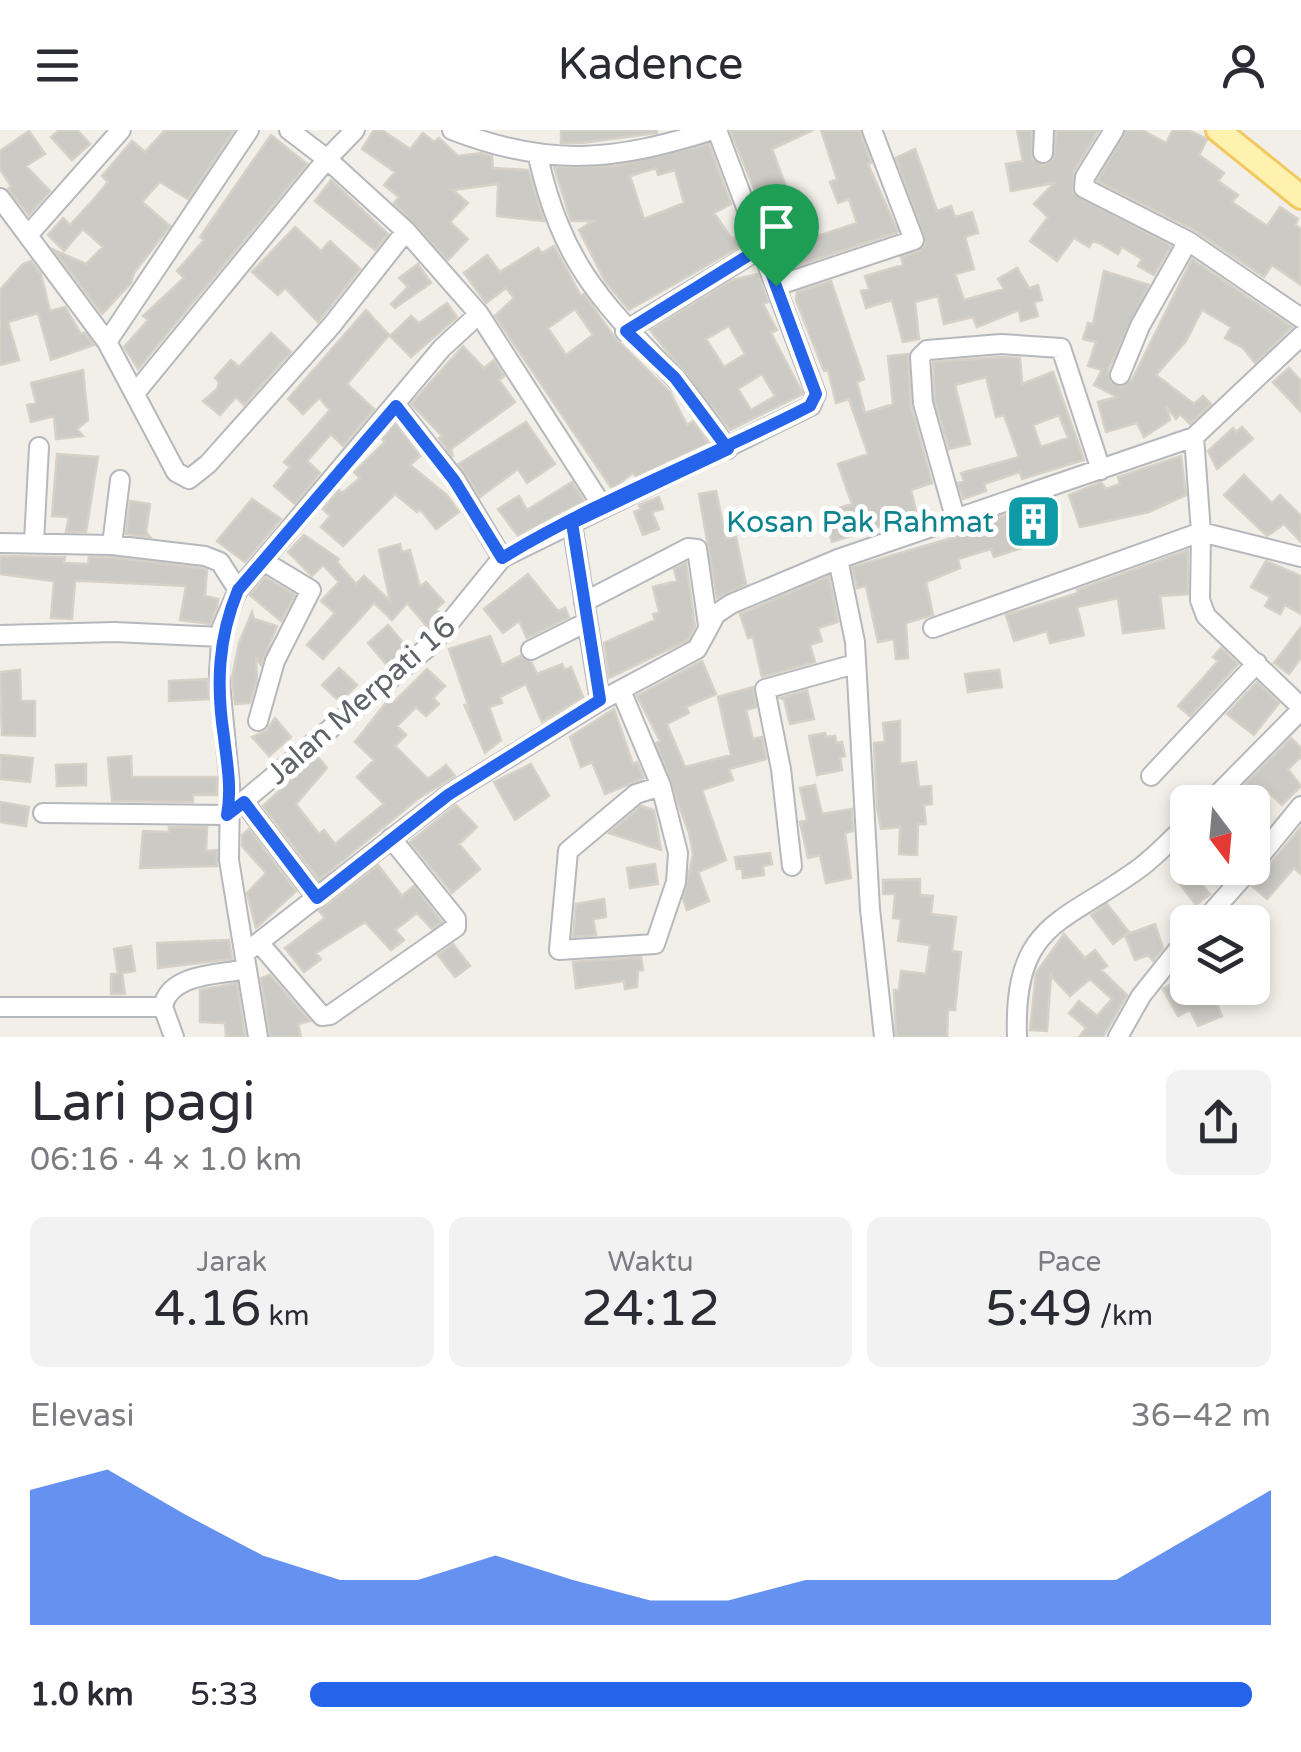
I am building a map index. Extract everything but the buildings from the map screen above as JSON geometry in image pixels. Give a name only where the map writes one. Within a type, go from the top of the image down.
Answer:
[{"type":"main road","points":[[1218,130],[1301,198]]},
{"type":"street","points":[[29,234],[121,130]]},
{"type":"street","points":[[107,342],[249,130]]},
{"type":"street","points":[[289,130],[406,231],[479,314],[603,506]]},
{"type":"street","points":[[136,392],[355,130]]},
{"type":"street","points":[[452,130],[538,157],[616,154],[715,130]]},
{"type":"street","name":"Jalan Merpati 16","points":[[227,815],[433,644],[502,558],[728,449],[814,402],[816,394],[715,130]]},
{"type":"street","points":[[776,286],[914,240],[872,130]]},
{"type":"street","points":[[1043,154],[1044,130]]},
{"type":"street","points":[[1114,130],[1085,176],[1084,188],[1188,241],[1301,318]]},
{"type":"street","points":[[538,157],[561,236],[594,293],[626,331],[675,378],[728,449]]},
{"type":"street","points":[[0,198],[107,342],[176,472],[183,478],[196,475],[332,324],[406,231]]},
{"type":"street","points":[[1120,375],[1156,295],[1188,241]]},
{"type":"street","points":[[626,331],[762,247]]},
{"type":"street","points":[[258,1037],[250,956],[229,860],[230,786],[219,673],[221,637],[238,590],[442,348],[479,314]]},
{"type":"street","points":[[174,1037],[163,1007],[169,993],[189,979],[250,956],[448,795],[600,700],[622,693],[697,649],[708,625],[731,604],[838,560],[1194,437],[1225,412],[1301,336]]},
{"type":"street","points":[[955,518],[923,403],[920,357],[927,350],[1001,344],[1061,348],[1101,470]]},
{"type":"street","points":[[396,406],[454,480],[502,558]]},
{"type":"street","points":[[1194,437],[1201,532],[1200,600],[1206,616],[1301,709],[1227,785]]},
{"type":"street","points":[[34,542],[39,447]]},
{"type":"street","points":[[112,545],[120,480]]},
{"type":"street","points":[[572,523],[600,700]]},
{"type":"street","points":[[933,628],[1201,532],[1301,557]]},
{"type":"street","points":[[0,543],[112,545],[204,556],[220,562],[238,590]]},
{"type":"street","points":[[531,650],[688,548],[697,549],[708,625]]},
{"type":"street","points":[[838,560],[856,664],[870,909],[884,1037]]},
{"type":"street","points":[[258,721],[274,661],[311,590],[263,562]]},
{"type":"street","points":[[0,635],[115,632],[221,637]]},
{"type":"street","points":[[1151,776],[1256,663]]},
{"type":"street","points":[[792,866],[777,742],[765,689],[856,664]]},
{"type":"street","points":[[622,693],[661,786],[678,853],[676,882],[658,942],[559,950],[568,851],[636,794],[661,786]]},
{"type":"street","points":[[244,802],[317,898]]},
{"type":"street","points":[[1270,844],[1301,806]]},
{"type":"street","points":[[43,813],[227,815]]},
{"type":"street","points":[[250,956],[322,1016],[330,1015],[456,927],[456,919],[391,838]]},
{"type":"street","points":[[1017,1037],[1026,958],[1042,934],[1068,911],[1141,866],[1170,840]]},
{"type":"street","points":[[1218,905],[1235,885]]},
{"type":"street","points":[[1118,1037],[1142,996],[1170,961]]},
{"type":"street","points":[[0,1007],[163,1007]]},
{"type":"place","name":"Kosan Pak Rahmat","points":[[1033,522]]},
{"type":"route","points":[[776,286],[762,247],[626,331],[675,378],[728,449],[572,523],[600,700],[448,795],[317,898],[244,802],[227,815],[230,786],[219,673],[222,627],[238,590],[396,406],[454,480],[502,558],[603,506],[728,449],[810,406],[816,394],[776,286]]}]
